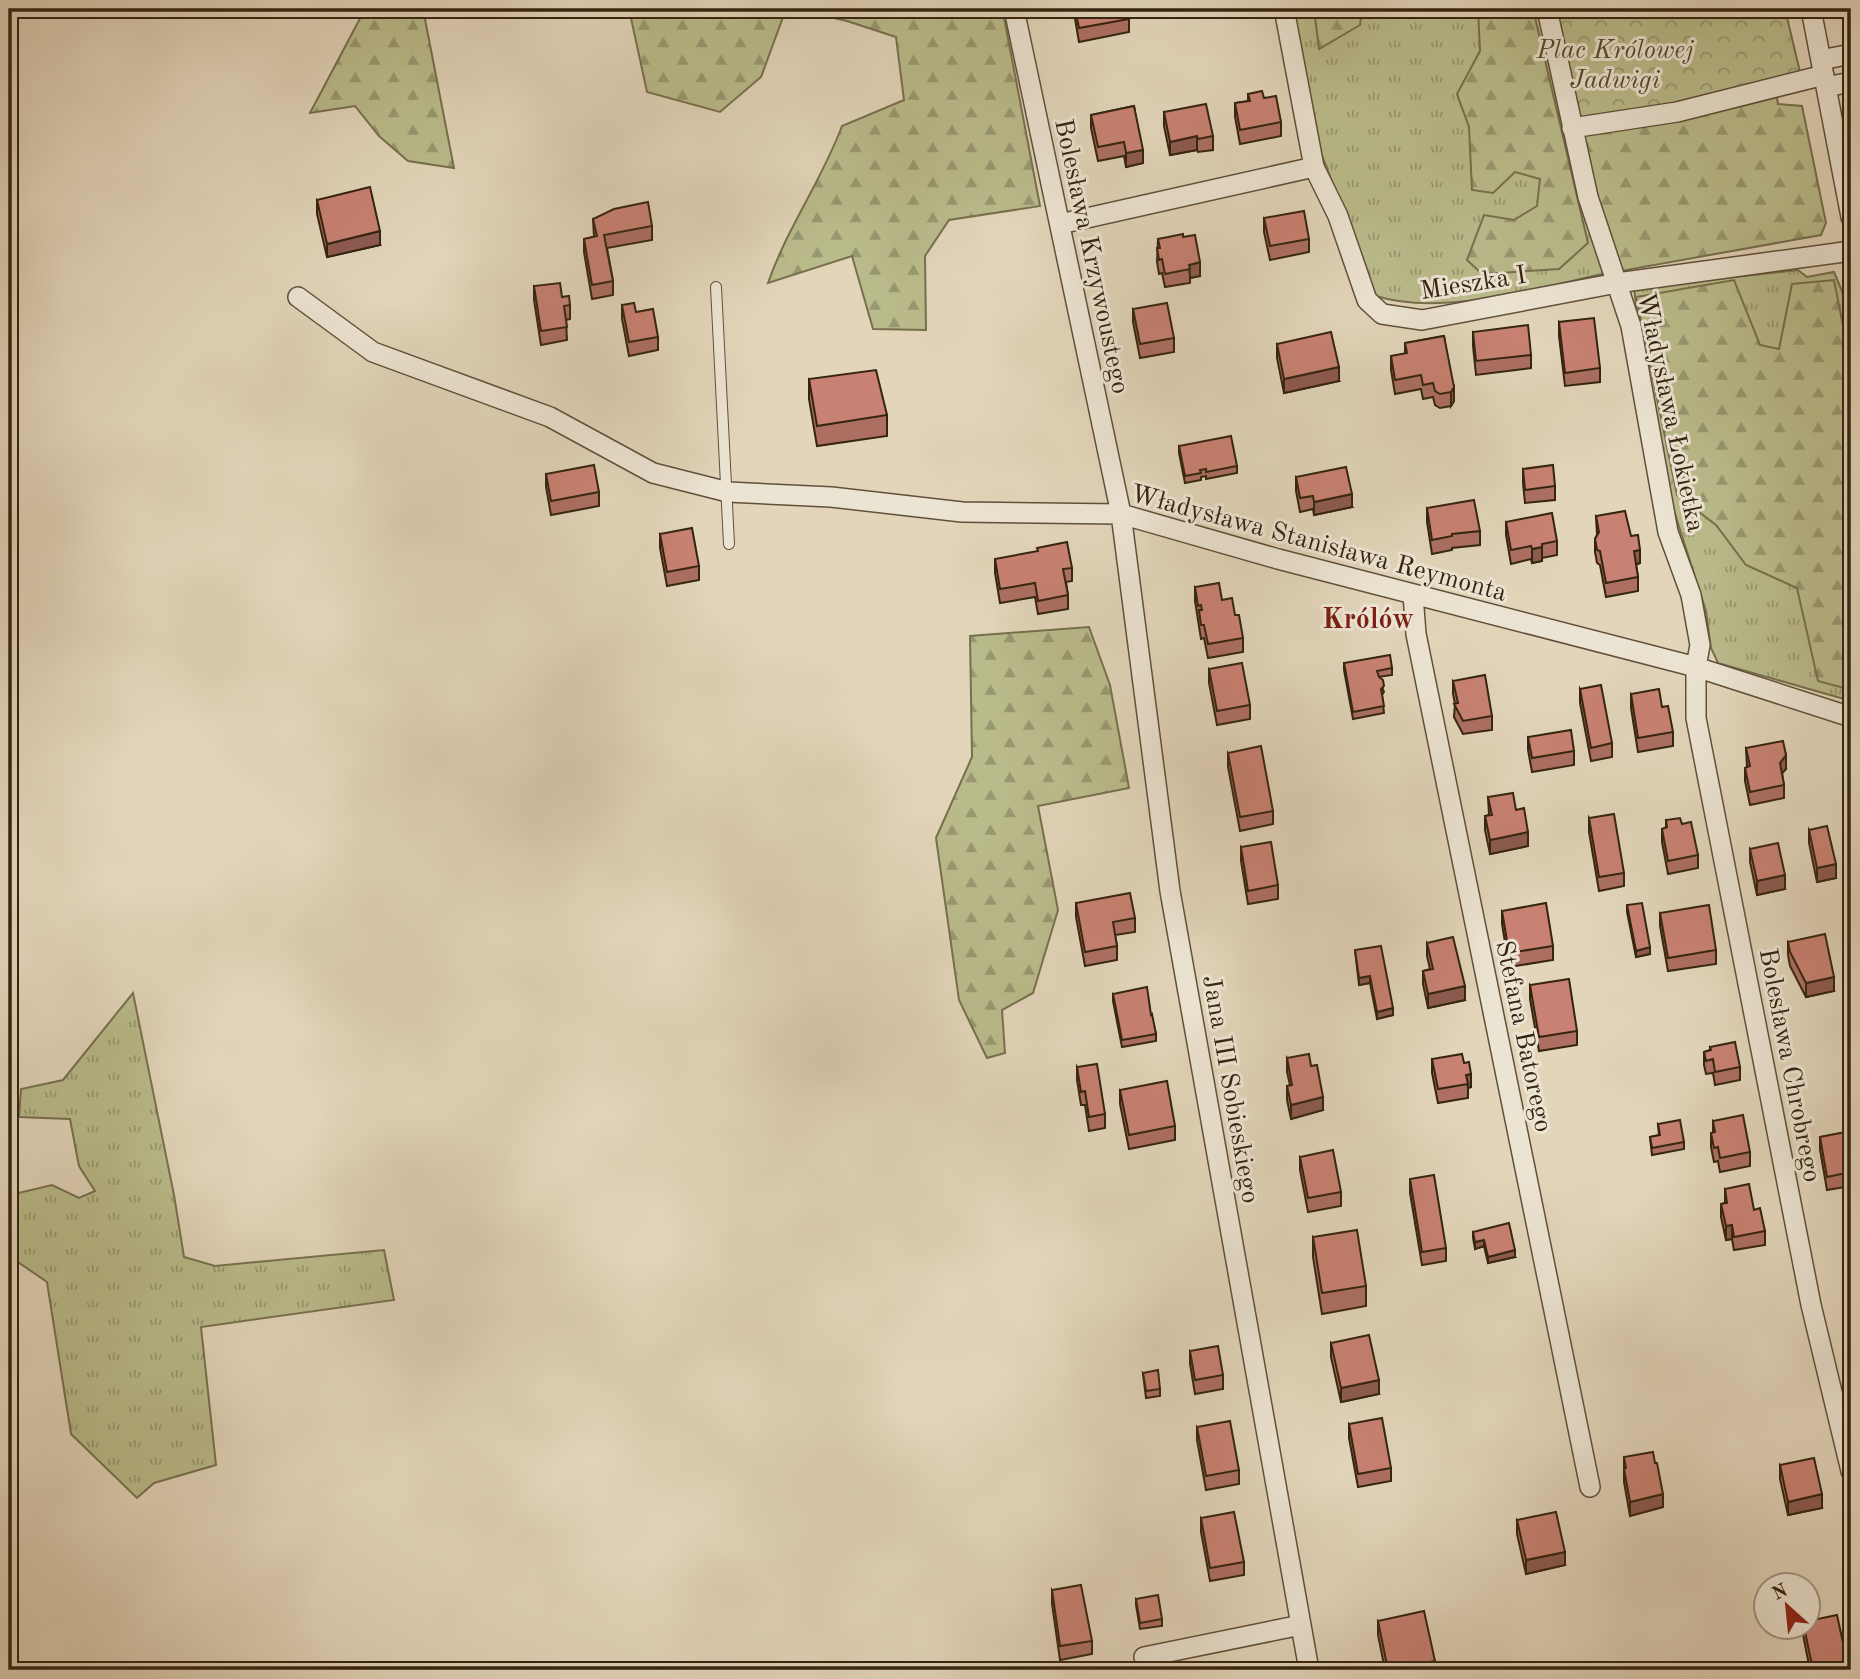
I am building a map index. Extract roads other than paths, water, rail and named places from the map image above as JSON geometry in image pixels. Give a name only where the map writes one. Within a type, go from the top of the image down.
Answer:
[{"type":"street","name":"Bolesława Krzywoustego","points":[[1014,9],[1121,514]]},
{"type":"street","name":"Mieszka I","points":[[1287,9],[1286,19],[1314,167],[1338,216],[1367,300],[1382,314],[1422,320],[1617,283],[1851,251]]},
{"type":"street","name":"Władysława Łokietka","points":[[1547,9],[1588,197],[1631,326],[1668,532],[1691,595],[1700,645],[1696,667]]},
{"type":"street","points":[[1811,9],[1851,217]]},
{"type":"street","points":[[1572,128],[1678,112],[1824,74],[1851,54]]},
{"type":"street","points":[[1824,74],[1851,82]]},
{"type":"street","points":[[1059,224],[1314,167]]},
{"type":"street","name":"Władysława Stanisława Reymonta","points":[[298,297],[373,352],[550,417],[653,473],[727,492],[831,497],[962,512],[1121,514],[1413,595],[1696,667],[1851,717]]},
{"type":"street","name":"Jana III Sobieskiego","points":[[1121,514],[1171,891],[1309,1670]]},
{"type":"street","name":"Stefana Batorego","points":[[1413,595],[1416,634],[1590,1487]]},
{"type":"street","name":"Bolesława Chrobrego","points":[[1696,667],[1696,718],[1811,1306],[1851,1471]]},
{"type":"street","points":[[1144,1657],[1301,1625]]},
{"type":"lane","points":[[716,287],[729,544]]},
{"type":"district","name":"Królów","points":[[1368,618]]},
{"type":"park label","name":"Plac Królowej Jadwigi","points":[[1615,64]]}]
